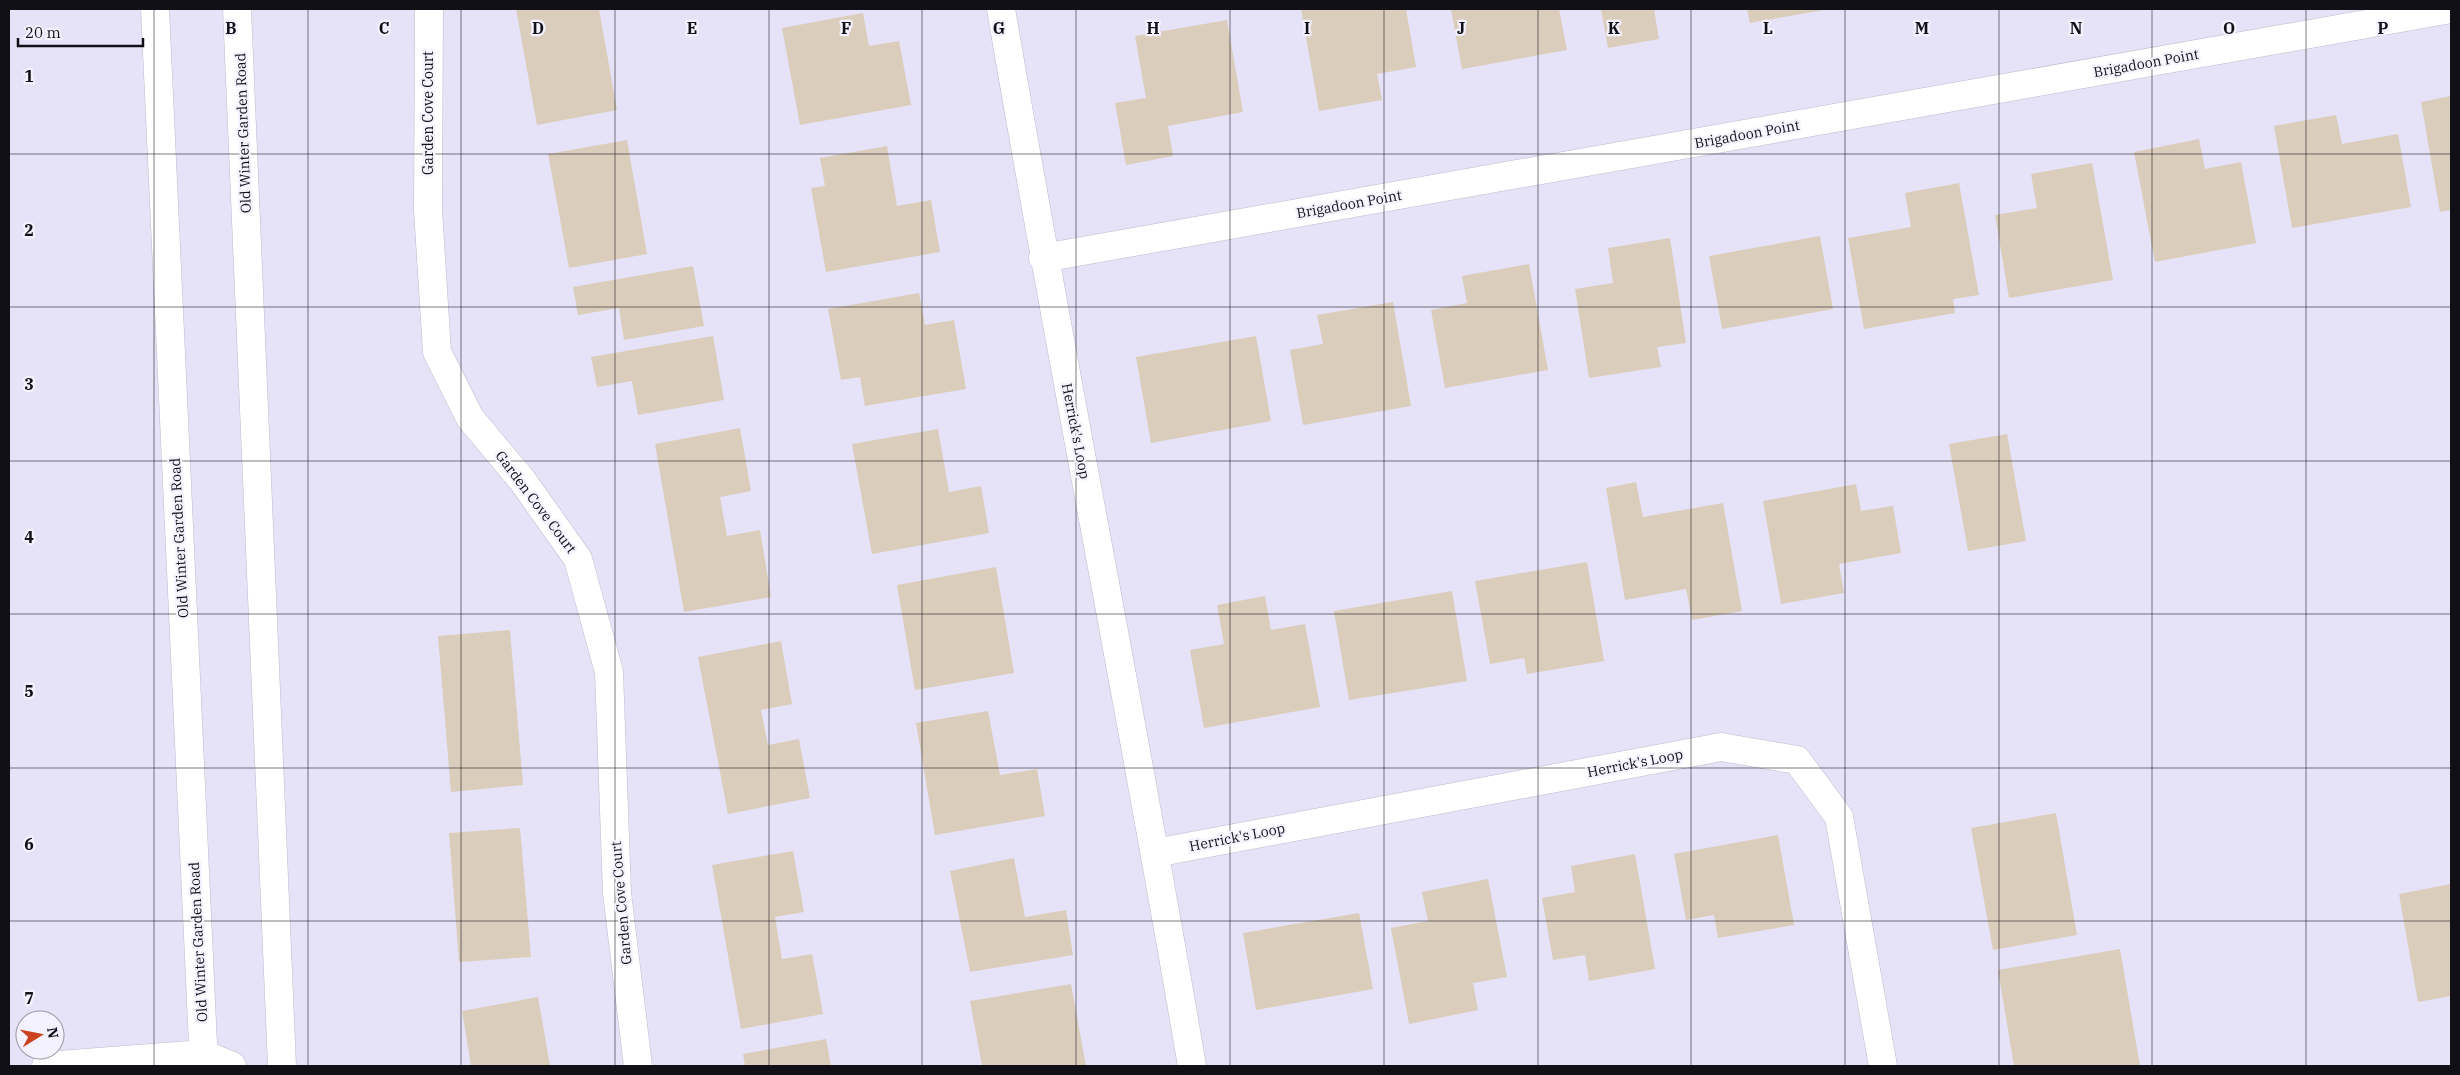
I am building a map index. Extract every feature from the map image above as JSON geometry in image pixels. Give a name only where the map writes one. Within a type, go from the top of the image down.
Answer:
[{"type":"street","name":"Old Winter Garden Road","points":[[155,9],[204,1060]]},
{"type":"street","name":"Old Winter Garden Road","points":[[237,9],[282,1066]]},
{"type":"street","name":"Garden Cove Court","points":[[429,9],[428,210],[437,352],[470,418],[522,480],[578,559],[609,672],[617,893],[638,1066]]},
{"type":"street","name":"Herrick's Loop","points":[[1001,9],[1043,258],[1155,853],[1192,1066]]},
{"type":"street","name":"Brigadoon Point","points":[[1043,258],[2451,9]]},
{"type":"street","name":"Herrick's Loop","points":[[1155,853],[1720,747],[1797,760],[1840,817],[1884,1066]]},
{"type":"street","points":[[46,1066],[204,1060],[232,1066]]},
{"type":"building","points":[[516,9],[599,9],[617,110],[537,125]]},
{"type":"building","points":[[1301,9],[1406,9],[1416,67],[1377,74],[1382,100],[1319,111]]},
{"type":"building","points":[[1451,9],[1559,9],[1567,50],[1462,69]]},
{"type":"building","points":[[1601,9],[1654,9],[1659,39],[1608,48]]},
{"type":"building","points":[[1747,9],[1824,9],[1824,10],[1750,23]]},
{"type":"building","points":[[863,13],[869,46],[899,41],[911,105],[800,125],[782,28]]},
{"type":"building","points":[[1227,20],[1243,112],[1168,126],[1173,156],[1126,165],[1115,103],[1146,98],[1135,36]]},
{"type":"building","points":[[2451,96],[2451,210],[2440,212],[2421,102]]},
{"type":"building","points":[[2336,115],[2342,144],[2398,134],[2411,207],[2292,228],[2274,126]]},
{"type":"building","points":[[2199,139],[2205,169],[2241,162],[2256,243],[2155,262],[2134,152]]},
{"type":"building","points":[[627,140],[647,254],[569,268],[548,154]]},
{"type":"building","points":[[887,146],[897,206],[931,200],[940,252],[826,272],[811,188],[825,186],[820,158]]},
{"type":"building","points":[[2092,163],[2113,280],[2009,298],[1995,215],[2037,208],[2031,174]]},
{"type":"building","points":[[1959,183],[1979,295],[1953,299],[1955,313],[1864,329],[1848,238],[1911,227],[1905,193]]},
{"type":"building","points":[[1820,236],[1833,309],[1722,329],[1709,256]]},
{"type":"building","points":[[1670,238],[1686,343],[1657,347],[1661,367],[1589,378],[1575,289],[1613,283],[1608,248]]},
{"type":"building","points":[[1529,264],[1548,370],[1445,388],[1431,310],[1467,303],[1462,276]]},
{"type":"building","points":[[693,266],[704,326],[624,340],[619,308],[578,315],[573,287]]},
{"type":"building","points":[[919,293],[925,325],[954,320],[966,389],[865,406],[860,377],[841,380],[828,309]]},
{"type":"building","points":[[1393,302],[1411,406],[1303,425],[1290,350],[1323,344],[1317,315]]},
{"type":"building","points":[[713,336],[724,400],[638,415],[632,381],[597,387],[591,357]]},
{"type":"building","points":[[1256,336],[1271,421],[1151,443],[1136,357]]},
{"type":"building","points":[[740,428],[751,491],[720,497],[727,536],[760,530],[771,597],[684,612],[655,444]]},
{"type":"building","points":[[938,429],[949,492],[981,486],[989,533],[872,554],[852,444]]},
{"type":"building","points":[[2007,434],[2026,541],[1968,551],[1949,444]]},
{"type":"building","points":[[1636,482],[1643,517],[1723,503],[1742,611],[1692,620],[1686,589],[1625,600],[1606,488]]},
{"type":"building","points":[[1856,484],[1861,511],[1893,506],[1901,553],[1839,564],[1844,593],[1781,604],[1763,501]]},
{"type":"building","points":[[1587,562],[1604,661],[1527,674],[1524,658],[1490,664],[1475,581]]},
{"type":"building","points":[[996,567],[1014,673],[915,690],[897,585]]},
{"type":"building","points":[[1452,591],[1467,681],[1349,700],[1334,611]]},
{"type":"building","points":[[1265,596],[1271,630],[1305,624],[1320,707],[1204,728],[1190,650],[1224,644],[1217,605]]},
{"type":"building","points":[[510,630],[523,785],[451,792],[438,636]]},
{"type":"building","points":[[781,641],[792,704],[761,710],[768,745],[799,739],[810,798],[728,814],[698,657]]},
{"type":"building","points":[[988,711],[1000,775],[1037,769],[1045,816],[935,835],[916,723]]},
{"type":"building","points":[[2056,813],[2077,935],[1993,950],[1971,828]]},
{"type":"building","points":[[520,828],[531,957],[459,962],[449,833]]},
{"type":"building","points":[[1778,835],[1794,925],[1718,938],[1714,915],[1686,920],[1674,854]]},
{"type":"building","points":[[793,851],[804,912],[775,917],[782,959],[812,954],[823,1014],[741,1029],[712,865]]},
{"type":"building","points":[[1635,854],[1655,969],[1589,981],[1585,955],[1553,960],[1542,898],[1575,892],[1571,866]]},
{"type":"building","points":[[1014,858],[1025,917],[1066,910],[1073,955],[970,972],[950,871]]},
{"type":"building","points":[[1488,879],[1507,977],[1473,983],[1478,1010],[1409,1024],[1391,928],[1428,921],[1422,892]]},
{"type":"building","points":[[2451,884],[2451,996],[2418,1002],[2399,894]]},
{"type":"building","points":[[1359,913],[1373,989],[1256,1010],[1243,933]]},
{"type":"building","points":[[2120,949],[2140,1066],[2014,1066],[1998,970]]},
{"type":"building","points":[[1071,984],[1086,1066],[982,1066],[970,1001]]},
{"type":"building","points":[[538,997],[550,1066],[471,1066],[462,1011]]},
{"type":"building","points":[[826,1039],[831,1066],[745,1066],[743,1054]]}]
